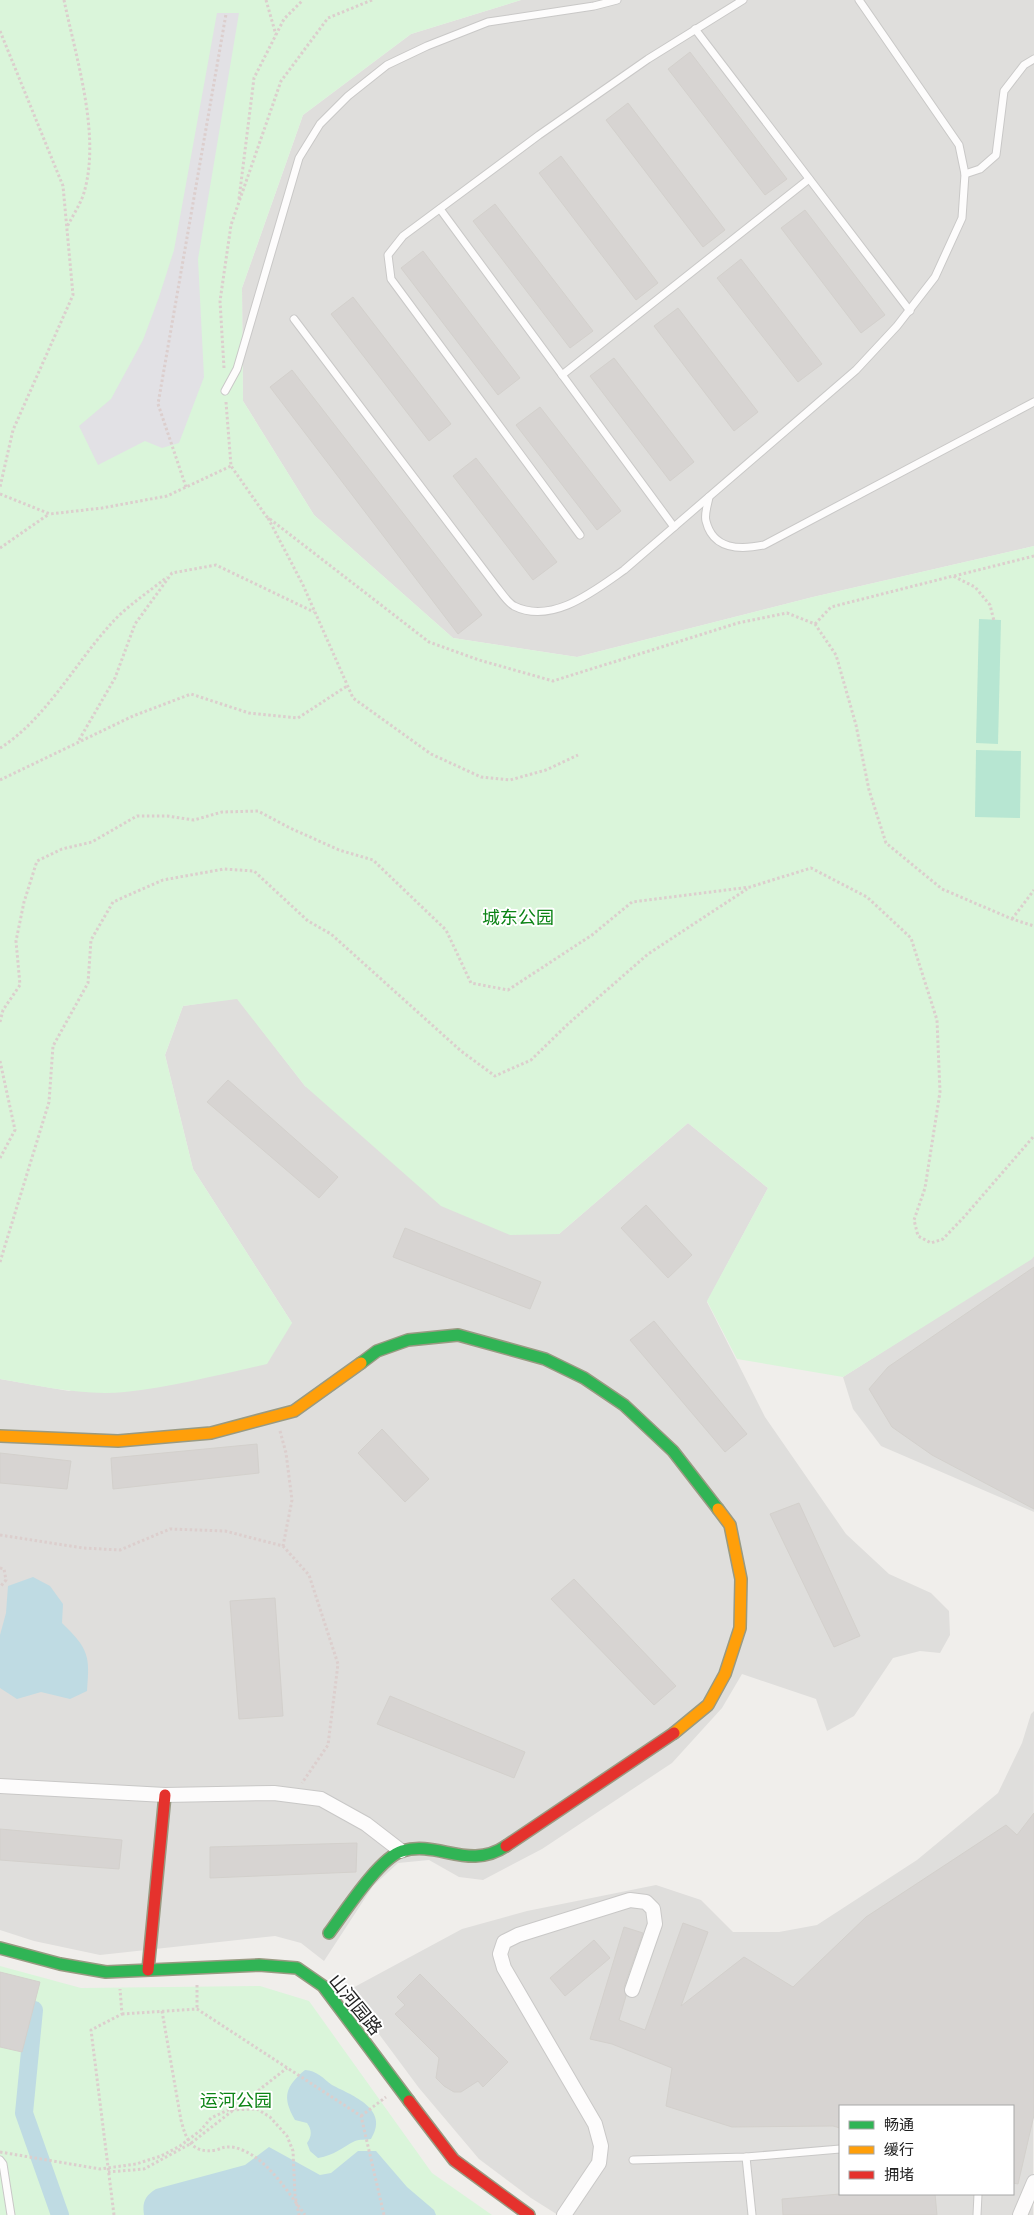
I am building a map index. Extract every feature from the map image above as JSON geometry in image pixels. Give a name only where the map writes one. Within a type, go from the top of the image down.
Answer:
[{"type":"street","points":[[0,1436],[128,1440],[211,1433],[294,1411],[339,1381],[377,1351],[408,1340],[458,1335],[545,1359],[584,1378],[624,1405],[673,1451],[705,1490],[730,1525],[741,1579],[740,1628],[725,1674],[708,1705],[658,1744],[495,1853],[474,1857],[420,1849],[401,1851],[386,1861],[366,1883],[329,1933]]},
{"type":"street","points":[[0,1786],[165,1796],[274,1793],[321,1799],[366,1824],[401,1851]]},
{"type":"street","points":[[148,1970],[165,1796]]},
{"type":"street","points":[[564,2215],[600,2163],[601,2146],[595,2124],[504,1968],[500,1954],[504,1942],[518,1935],[630,1900],[646,1902],[653,1909],[655,1924],[632,1990]]},
{"type":"street","name":"山河园路","points":[[0,1948],[60,1964],[106,1972],[259,1964],[297,1968],[323,1986],[454,2160],[529,2215]]},
{"type":"street","points":[[1020,2215],[1034,2182]]},
{"type":"lane","points":[[225,391],[237,369],[299,158],[320,124],[348,96],[387,64],[488,22],[594,6],[617,0]]},
{"type":"lane","points":[[580,535],[391,279],[388,255],[403,236],[539,134],[695,29],[743,0]]},
{"type":"lane","points":[[294,319],[512,605],[532,613],[550,611],[586,596],[624,570],[856,370],[910,311],[935,277],[962,218],[965,174],[959,146],[859,0]]},
{"type":"lane","points":[[695,29],[910,311]]},
{"type":"lane","points":[[965,174],[980,169],[996,155],[1004,91],[1024,65],[1034,59]]},
{"type":"lane","points":[[562,374],[810,179]]},
{"type":"lane","points":[[440,209],[674,527]]},
{"type":"lane","points":[[709,497],[705,520],[712,534],[722,544],[742,549],[764,546],[1034,402]]},
{"type":"lane","points":[[633,2160],[746,2157],[839,2149]]},
{"type":"lane","points":[[746,2157],[752,2215]]},
{"type":"lane","points":[[0,2160],[12,2215]]},
{"type":"lane","points":[[977,2215],[978,2195]]},
{"type":"path","points":[[64,0],[86,105],[91,154],[85,191],[67,228]]},
{"type":"path","points":[[266,0],[276,35]]},
{"type":"path","points":[[238,207],[254,78],[284,19],[302,0]]},
{"type":"path","points":[[372,0],[328,18],[281,81],[231,224],[220,301],[231,466],[266,516],[303,585],[353,698],[431,754],[481,777],[510,780],[546,770],[578,755]]},
{"type":"path","points":[[186,487],[158,404],[226,14]]},
{"type":"path","points":[[0,31],[63,186],[73,295],[13,430],[0,487]]},
{"type":"path","points":[[0,548],[50,514],[102,508],[167,496],[231,466]]},
{"type":"path","points":[[0,494],[50,514]]},
{"type":"path","points":[[266,516],[429,642],[479,660],[553,681],[738,623],[787,613],[815,624],[836,655],[856,725],[869,790],[886,843],[942,889],[1012,919],[1034,926]]},
{"type":"path","points":[[815,624],[832,607],[1034,556]]},
{"type":"path","points":[[0,748],[11,741],[38,714],[110,624],[172,573],[216,565],[314,612]]},
{"type":"path","points":[[78,742],[115,678],[134,624],[172,573]]},
{"type":"path","points":[[953,576],[975,587],[990,605],[994,621]]},
{"type":"path","points":[[0,780],[133,716],[191,694],[249,713],[298,718],[347,686]]},
{"type":"path","points":[[0,1022],[3,1010],[20,985],[16,941],[24,902],[37,861],[62,849],[92,842],[137,816],[167,816],[194,820],[222,812],[258,811],[339,850],[373,860],[446,930],[471,983],[508,990],[592,935],[632,902],[750,887],[811,868],[867,897],[911,938],[937,1020],[940,1092],[925,1188],[914,1220],[918,1236],[931,1243],[943,1239],[1034,1136]]},
{"type":"path","points":[[0,1262],[49,1102],[53,1046],[88,983],[91,940],[113,902],[163,880],[224,869],[254,870],[308,921],[331,934],[461,1051],[495,1076],[531,1060],[568,1024],[648,954],[750,887]]},
{"type":"path","points":[[1012,919],[1034,890]]},
{"type":"path","points":[[0,1061],[15,1130],[0,1158]]},
{"type":"path","points":[[276,1416],[286,1453],[292,1500],[283,1546]]},
{"type":"path","points":[[0,1535],[83,1548],[120,1550],[170,1529],[225,1531],[283,1546],[309,1575],[338,1664],[328,1745],[292,1795]]},
{"type":"path","points":[[0,1568],[4,1569],[6,1580],[0,1587]]},
{"type":"path","points":[[196,1968],[197,2009]]},
{"type":"path","points":[[119,1971],[122,2014]]},
{"type":"path","points":[[114,2215],[91,2030],[122,2014],[197,2009],[361,2116],[384,2215]]},
{"type":"path","points":[[162,2012],[181,2120],[185,2136],[190,2144],[205,2151],[228,2147],[242,2150],[256,2157],[273,2172],[306,2215]]},
{"type":"path","points":[[108,2172],[144,2169],[190,2144],[288,2068]]},
{"type":"path","points":[[361,2116],[400,2087]]},
{"type":"path","points":[[0,2152],[100,2169],[136,2164],[161,2156],[180,2146],[201,2130],[212,2118],[228,2110],[257,2109],[270,2117],[287,2136],[293,2151],[295,2196],[299,2215]]},
{"type":"shaded area","points":[[521,0],[1034,0],[1034,546],[813,597],[577,657],[453,638],[314,515],[243,401],[242,288],[303,115],[411,34]]},
{"type":"shaded area","points":[[217,13],[239,13],[198,259],[204,377],[179,443],[162,448],[145,441],[98,465],[79,426],[111,399],[143,340],[159,297],[174,250]]},
{"type":"shaded area","points":[[237,998],[305,1086],[559,1234],[688,1123],[768,1188],[707,1302],[765,1417],[846,1534],[889,1574],[931,1593],[949,1611],[950,1635],[940,1653],[920,1651],[893,1658],[854,1716],[827,1731],[816,1699],[742,1674],[722,1708],[672,1763],[542,1849],[483,1880],[459,1877],[429,1860],[398,1863],[373,1886],[324,1961],[301,1943],[275,1936],[100,1955],[34,1941],[0,1930],[0,1379],[69,1391],[292,1323],[193,1169],[165,1055],[183,1006]]},
{"type":"shaded area","points":[[1034,1256],[1034,1512],[881,1446],[853,1409],[843,1377]]},
{"type":"shaded area","points":[[1034,1711],[1033,2215],[558,2215],[531,2198],[479,2159],[419,2088],[347,1991],[462,1929],[527,1911],[656,1885],[701,1900],[733,1932],[779,1932],[817,1925],[917,1860],[998,1793],[1022,1743],[1031,1714]]},
{"type":"green space","name":"城东公园","points":[[0,0],[521,0],[411,34],[303,115],[242,288],[243,401],[314,515],[453,638],[577,657],[813,597],[1034,546],[1034,1256],[1032,1259],[843,1377],[737,1359],[707,1301],[768,1188],[688,1123],[559,1234],[510,1235],[441,1206],[305,1086],[237,999],[183,1006],[165,1055],[193,1169],[292,1323],[267,1364],[178,1384],[109,1393],[46,1387],[0,1379]]},
{"type":"green space","points":[[979,619],[1001,620],[998,744],[976,743]]},
{"type":"green space","points":[[976,750],[1021,751],[1020,818],[975,817]]},
{"type":"green space","name":"运河公园","points":[[0,1966],[81,1988],[260,1986],[309,2001],[432,2173],[492,2215],[0,2215]]},
{"type":"water","points":[[33,1577],[50,1586],[63,1604],[62,1623],[78,1640],[86,1654],[88,1661],[87,1691],[70,1699],[41,1692],[17,1699],[0,1688],[0,1635],[6,1613],[8,1586]]},
{"type":"water","points":[[305,2070],[316,2073],[332,2085],[367,2105],[376,2119],[376,2129],[371,2139],[357,2140],[324,2157],[318,2158],[310,2151],[307,2143],[311,2135],[310,2128],[307,2123],[295,2120],[287,2099],[293,2082]]},
{"type":"water","points":[[269,2147],[320,2175],[331,2173],[358,2151],[376,2151],[407,2187],[434,2210],[436,2215],[144,2215],[143,2206],[145,2200],[156,2189],[245,2165]]},
{"type":"building","points":[[690,52],[787,179],[765,195],[668,69]]},
{"type":"building","points":[[628,103],[725,230],[703,247],[606,120]]},
{"type":"building","points":[[561,156],[658,283],[636,300],[539,173]]},
{"type":"building","points":[[495,204],[593,331],[570,348],[473,221]]},
{"type":"building","points":[[805,210],[885,315],[861,333],[781,228]]},
{"type":"building","points":[[423,251],[520,378],[498,395],[401,268]]},
{"type":"building","points":[[741,259],[822,364],[798,382],[717,278]]},
{"type":"building","points":[[353,297],[451,424],[429,441],[331,314]]},
{"type":"building","points":[[678,308],[758,412],[734,431],[654,326]]},
{"type":"building","points":[[614,358],[694,462],[670,481],[590,376]]},
{"type":"building","points":[[292,370],[482,615],[458,634],[270,387]]},
{"type":"building","points":[[540,407],[621,511],[597,530],[516,425]]},
{"type":"building","points":[[476,458],[557,562],[533,580],[453,476]]},
{"type":"building","points":[[228,1080],[338,1177],[319,1198],[207,1102]]},
{"type":"building","points":[[646,1205],[692,1255],[668,1278],[621,1228]]},
{"type":"building","points":[[405,1228],[541,1282],[530,1309],[393,1257]]},
{"type":"building","points":[[1034,1267],[1034,1509],[932,1455],[892,1427],[869,1389],[888,1367]]},
{"type":"building","points":[[654,1321],[747,1434],[725,1452],[630,1340]]},
{"type":"building","points":[[382,1429],[429,1479],[405,1502],[358,1453]]},
{"type":"building","points":[[257,1444],[259,1473],[113,1489],[111,1458]]},
{"type":"building","points":[[0,1453],[71,1461],[67,1489],[0,1483]]},
{"type":"building","points":[[799,1503],[860,1636],[834,1647],[770,1514]]},
{"type":"building","points":[[574,1579],[676,1686],[654,1705],[551,1599]]},
{"type":"building","points":[[275,1598],[283,1716],[239,1719],[230,1601]]},
{"type":"building","points":[[390,1696],[525,1752],[514,1778],[377,1724]]},
{"type":"building","points":[[1034,1813],[1034,2115],[1018,2184],[1014,2183],[1014,2105],[839,2105],[839,2128],[833,2126],[732,2127],[666,2106],[672,2068],[612,2044],[590,2039],[624,1927],[643,1933],[624,1987],[626,1996],[619,2020],[645,2030],[683,1923],[708,1932],[681,2006],[744,1957],[793,1987],[866,1917],[1006,1825],[1017,1835]]},
{"type":"building","points":[[0,1829],[122,1840],[119,1869],[0,1860]]},
{"type":"building","points":[[357,1843],[356,1872],[210,1878],[210,1847]]},
{"type":"building","points":[[594,1940],[610,1958],[565,1996],[550,1978]]},
{"type":"building","points":[[0,1972],[40,1982],[22,2052],[0,2047]]},
{"type":"building","points":[[420,1974],[508,2062],[483,2087],[478,2081],[461,2092],[454,2092],[444,2086],[436,2078],[439,2058],[395,2014],[405,2005],[397,1997]]},
{"type":"building","points":[[839,2194],[935,2195],[937,2215],[783,2215],[782,2199]]},
{"type":"waterway","points":[[0,2005],[34,2010],[24,2113],[60,2215]]},
{"type":"traffic: fast","points":[[361,1363],[377,1351],[408,1340],[458,1335],[545,1359],[584,1378],[624,1405],[673,1451],[718,1509]]},
{"type":"traffic: fast","points":[[329,1933],[373,1875],[383,1864],[402,1851],[428,1849],[466,1856],[479,1856],[492,1853],[506,1846]]},
{"type":"traffic: fast","points":[[0,1948],[60,1964],[106,1972],[259,1965],[297,1968],[323,1986],[409,2101]]},
{"type":"traffic: slow","points":[[0,1436],[118,1441],[211,1433],[294,1411],[361,1363]]},
{"type":"traffic: slow","points":[[674,1733],[708,1705],[725,1674],[740,1628],[741,1579],[730,1525],[718,1509]]},
{"type":"traffic: jam","points":[[506,1846],[674,1733]]},
{"type":"traffic: jam","points":[[148,1970],[165,1795]]},
{"type":"traffic: jam","points":[[409,2101],[454,2160],[529,2215]]}]
